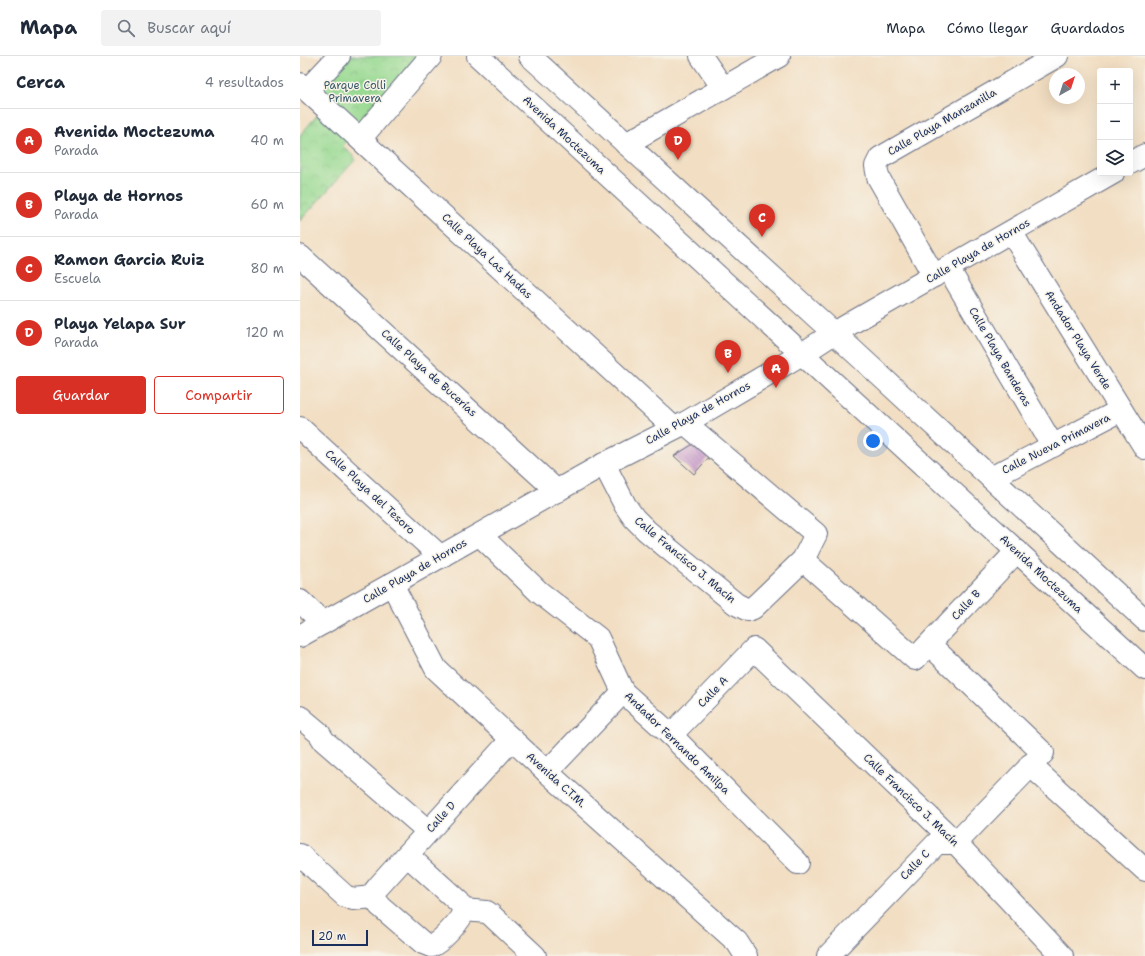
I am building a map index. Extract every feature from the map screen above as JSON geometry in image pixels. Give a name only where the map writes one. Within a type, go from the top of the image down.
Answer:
[{"type":"street","points":[[304,87],[339,56]]},
{"type":"street","points":[[360,139],[431,56]]},
{"type":"street","name":"Avenida Moctezuma","points":[[478,56],[1145,669]]},
{"type":"street","points":[[530,56],[1144,618]]},
{"type":"street","points":[[701,56],[722,88]]},
{"type":"street","points":[[626,144],[779,56]]},
{"type":"street","name":"Calle Playa Manzanilla","points":[[941,272],[878,177],[876,166],[880,158],[1057,56]]},
{"type":"street","name":"Calle Playa Las Hadas","points":[[304,87],[360,139],[680,425],[816,534],[802,560]]},
{"type":"street","points":[[1133,161],[1145,155]]},
{"type":"street","name":"Calle Playa de Hornos","points":[[300,636],[604,464],[680,425],[802,354],[834,333],[1108,176]]},
{"type":"street","name":"Andador Playa Verde","points":[[1011,232],[1145,448]]},
{"type":"street","name":"Calle Playa de Bucerías","points":[[300,256],[557,491]]},
{"type":"street","name":"Calle Playa Banderas","points":[[941,272],[1052,446]]},
{"type":"street","name":"Calle Nueva Primavera","points":[[991,478],[1121,410]]},
{"type":"street","name":"Calle Playa del Tesoro","points":[[300,428],[441,557]]},
{"type":"street","name":"Calle Francisco J. Macín","points":[[604,464],[625,505],[646,531],[736,604],[748,610],[757,604],[802,560]]},
{"type":"street","name":"Andador Fernando Amilpa","points":[[480,534],[539,592],[598,638],[624,692],[671,735],[798,864]]},
{"type":"street","name":"Calle B","points":[[922,652],[1017,551]]},
{"type":"street","points":[[802,560],[922,652],[1036,759],[1145,870]]},
{"type":"street","name":"Avenida C.T.M.","points":[[392,584],[436,669],[547,772],[737,942],[746,956]]},
{"type":"street","points":[[300,601],[323,623]]},
{"type":"street","name":"Calle Francisco J. Macín","points":[[754,649],[956,843],[1062,956]]},
{"type":"street","name":"Calle A","points":[[671,735],[754,649]]},
{"type":"street","points":[[547,772],[624,692]]},
{"type":"street","points":[[300,717],[319,733],[324,741],[428,831]]},
{"type":"street","name":"Calle D","points":[[373,896],[374,892],[428,831],[512,739]]},
{"type":"street","points":[[956,843],[1036,759]]},
{"type":"street","name":"Calle C","points":[[828,956],[936,843],[956,843]]},
{"type":"street","points":[[300,855],[344,896],[353,899],[373,896],[380,906],[423,943],[430,951],[461,919],[464,910]]},
{"type":"street","points":[[407,855],[459,902],[464,910]]},
{"type":"street","points":[[464,910],[486,912],[491,915],[535,956]]},
{"type":"green space","name":"Parque Colli Primavera","points":[[350,56],[421,56],[343,146],[356,159],[300,221],[300,135],[329,102],[317,92]]},
{"type":"building","points":[[695,443],[710,456],[694,474],[674,456]]},
{"type":"place","name":"Playa Yelapa Sur","points":[[678,160]]},
{"type":"place","name":"Ramon Garcia Ruiz","points":[[762,237]]},
{"type":"place","name":"Playa de Hornos","points":[[728,373]]},
{"type":"place","name":"Avenida Moctezuma","points":[[776,388]]}]
